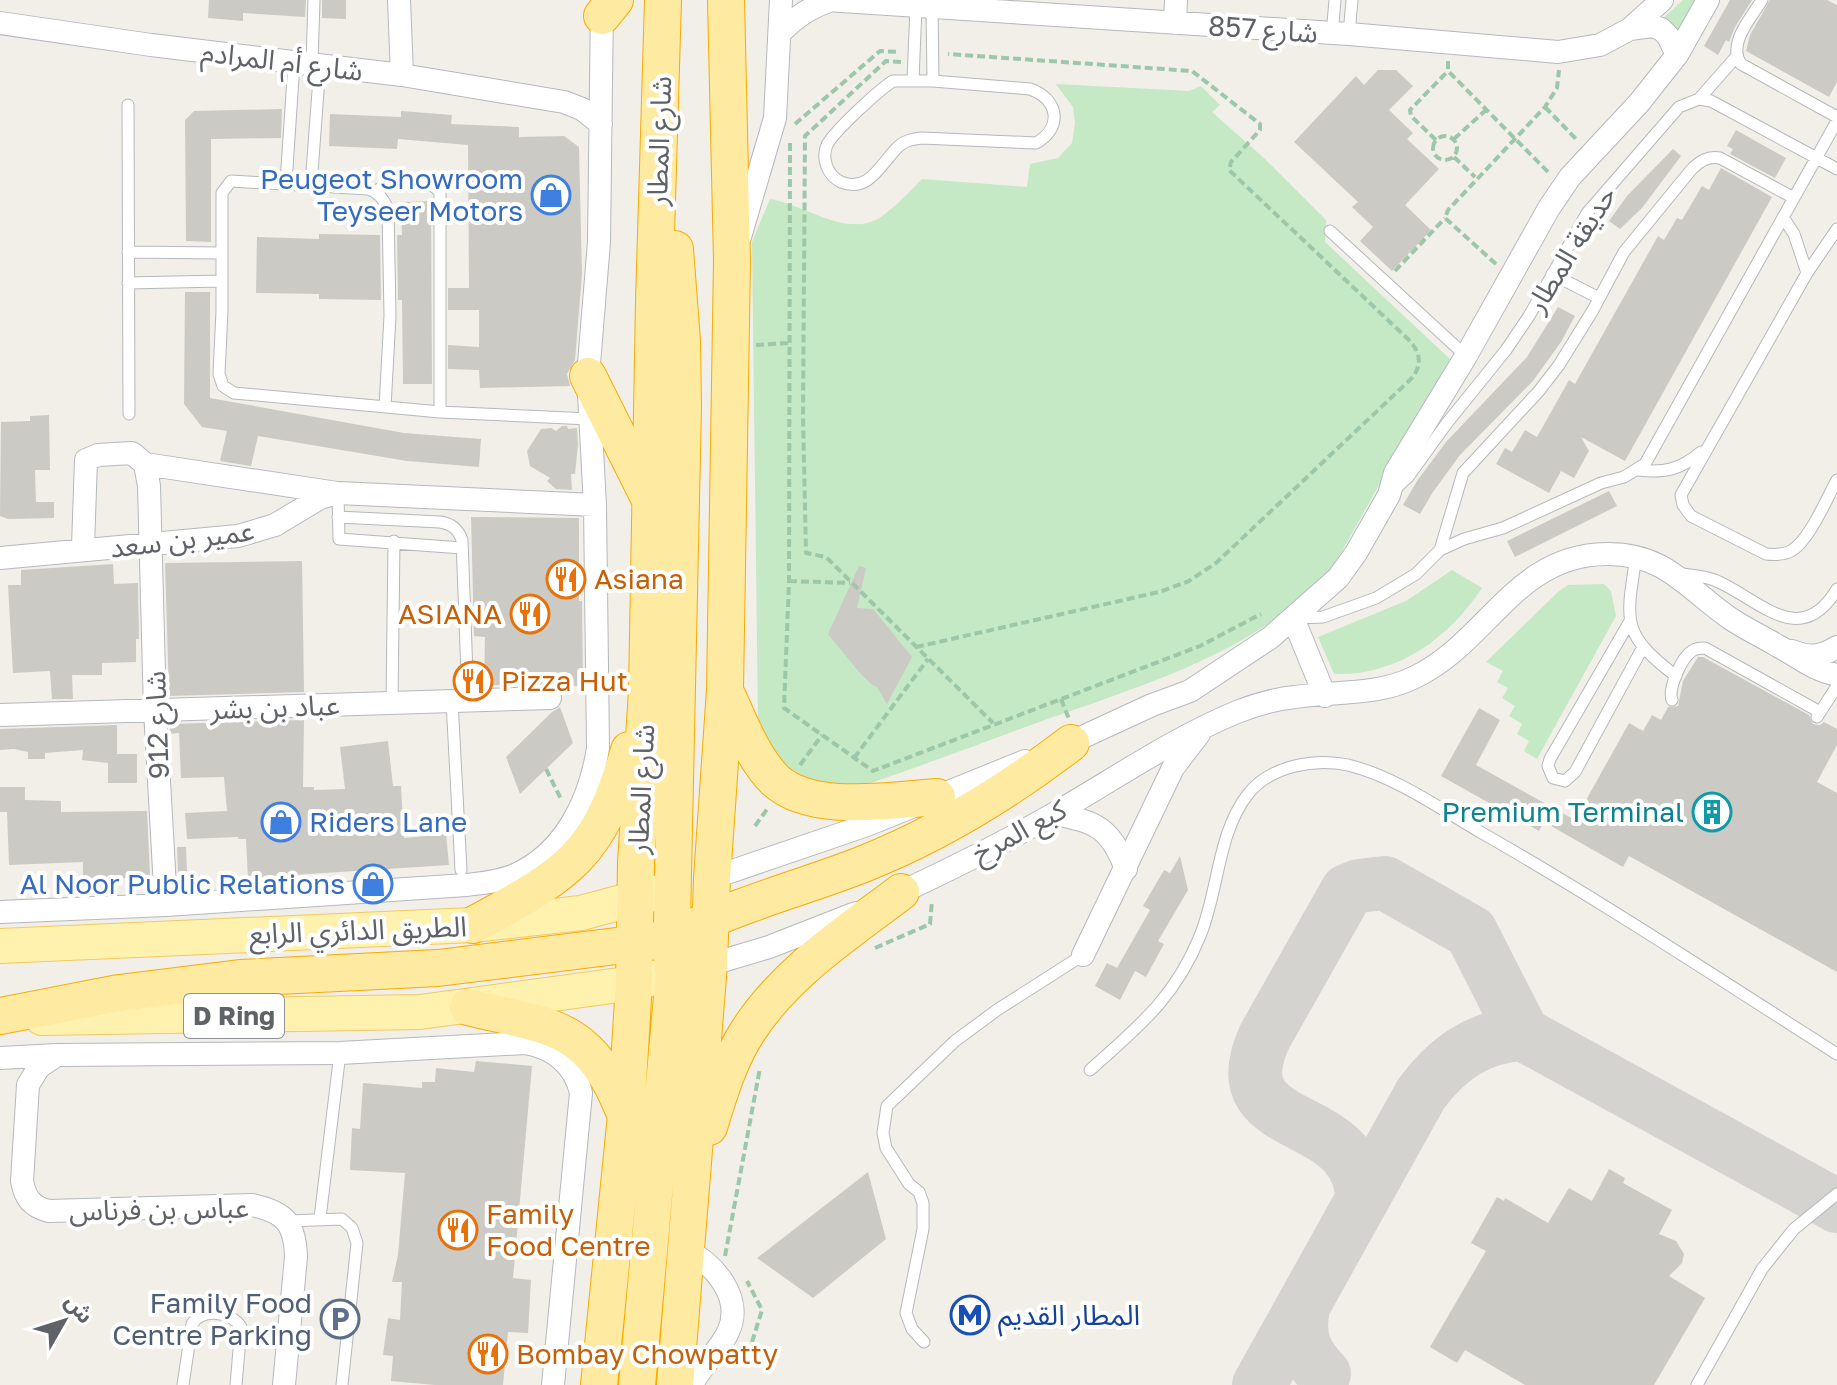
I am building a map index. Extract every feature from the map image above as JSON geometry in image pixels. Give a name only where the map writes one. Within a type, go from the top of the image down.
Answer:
[{"type":"highway","name":"شارع المطار","points":[[599,1385],[626,1115],[634,983],[635,900],[647,691],[663,0]]},
{"type":"highway","points":[[675,1385],[709,965],[709,920],[725,690],[732,261],[726,0]]},
{"type":"highway","points":[[637,1385],[672,944],[683,406],[682,341],[661,53]]},
{"type":"highway","points":[[588,376],[650,500]]},
{"type":"highway","points":[[725,690],[759,758],[775,779],[791,791],[829,801],[937,797]]},
{"type":"highway","points":[[473,925],[565,870],[590,844],[615,797],[647,691]]},
{"type":"highway","points":[[634,983],[642,961],[709,920],[918,840],[1005,791],[1071,743]]},
{"type":"highway","points":[[0,1017],[119,993],[240,978],[438,968],[634,945],[672,944],[698,913],[707,898],[712,878]]},
{"type":"highway","points":[[691,1186],[729,1069],[746,1033],[790,979],[901,892]]},
{"type":"highway","points":[[635,900],[647,903],[656,911],[672,944],[687,959],[709,965]]},
{"type":"highway","points":[[468,1007],[547,1027],[584,1045],[605,1068],[626,1115]]},
{"type":"main road","name":"الطريق الدائري الرابع","points":[[0,946],[473,925],[557,916],[635,900],[712,878]]},
{"type":"main road","name":"D Ring","points":[[0,1017],[371,1015],[468,1007],[634,983]]},
{"type":"street","points":[[399,0],[402,75]]},
{"type":"street","points":[[732,261],[775,118],[781,0]]},
{"type":"street","points":[[1175,23],[1176,0]]},
{"type":"street","name":"شارع 857","points":[[781,32],[795,18],[828,1],[1051,8],[1175,23],[1558,52],[1600,45],[1630,29],[1662,0]]},
{"type":"street","name":"حديقة المطار","points":[[1293,618],[1338,578],[1356,553],[1389,495],[1395,473],[1563,187],[1639,103],[1677,55],[1708,0]]},
{"type":"street","name":"شارع المطار","points":[[548,851],[565,833],[585,800],[598,748],[595,505],[588,376],[599,242],[601,78],[606,5]]},
{"type":"street","name":"شارع أم المرادم","points":[[0,23],[402,75],[564,102],[582,109],[601,124]]},
{"type":"street","points":[[1630,29],[1652,26],[1661,29],[1677,55]]},
{"type":"street","points":[[564,102],[601,78]]},
{"type":"street","points":[[83,546],[86,460],[98,455],[132,453],[145,464],[338,493]]},
{"type":"street","name":"شارع 912","points":[[145,464],[152,545],[155,710],[166,905]]},
{"type":"street","name":"عمير بن سعد","points":[[0,558],[257,532],[293,516],[326,496],[338,493],[595,505]]},
{"type":"street","points":[[1293,618],[1325,696],[1373,692],[1414,678],[1468,641],[1509,595],[1559,563],[1605,554],[1636,557],[1677,574],[1733,620],[1809,666],[1837,675]]},
{"type":"street","name":"كبع المرخ","points":[[712,878],[867,825],[1071,743],[1190,691],[1252,652],[1293,618]]},
{"type":"street","points":[[1783,648],[1805,656],[1819,656],[1837,647]]},
{"type":"street","name":"كبع المرخ","points":[[709,965],[803,934],[901,892],[1054,814],[1206,725],[1263,703],[1296,696],[1325,696]]},
{"type":"street","name":"عباد بن بشر","points":[[0,715],[550,698]]},
{"type":"street","points":[[1083,955],[1173,768],[1206,725]]},
{"type":"street","points":[[1054,814],[1084,820],[1101,828],[1115,842],[1126,869]]},
{"type":"street","name":"الطريق الدائري الرابع","points":[[0,912],[166,905],[466,885],[513,876],[548,851]]},
{"type":"street","points":[[1,1058],[340,1053],[516,1043],[535,1044],[552,1051],[567,1065],[578,1083],[580,1104],[553,1385]]},
{"type":"street","points":[[1,1058],[19,1072],[28,1085],[39,1067],[57,1055]]},
{"type":"street","name":"عباس بن فرناس","points":[[28,1085],[22,1181],[24,1193],[40,1209],[252,1205],[274,1210],[287,1221],[296,1237],[296,1257],[284,1385]]},
{"type":"street","points":[[686,1250],[705,1261],[713,1270],[727,1291],[733,1310],[729,1332],[692,1385]]},
{"type":"lane","points":[[311,185],[309,64],[314,0]]},
{"type":"lane","points":[[1335,0],[1341,34]]},
{"type":"lane","points":[[1341,34],[1352,0]]},
{"type":"lane","points":[[1638,470],[1653,454],[1837,119],[1741,64],[1736,57],[1737,43],[1762,0]]},
{"type":"lane","points":[[930,6],[933,81]]},
{"type":"lane","points":[[913,80],[930,6]]},
{"type":"lane","name":"حديقة المطار","points":[[1389,495],[1408,477],[1506,350],[1587,213],[1671,114],[1688,102],[1699,99],[1736,57]]},
{"type":"lane","points":[[286,183],[309,64]]},
{"type":"lane","points":[[893,81],[933,81],[1030,89],[1043,93],[1055,114],[1053,127],[1047,137],[1036,143],[908,140],[863,183],[837,180],[825,160],[829,142],[893,81]]},
{"type":"lane","points":[[1699,99],[1721,106],[1837,169]]},
{"type":"lane","points":[[128,105],[129,414]]},
{"type":"lane","points":[[1440,550],[1459,483],[1470,464],[1553,374],[1573,345],[1624,252],[1700,162],[1712,156],[1720,158],[1794,198]]},
{"type":"lane","points":[[440,412],[438,188],[430,183],[393,183],[376,191],[235,179],[226,184],[222,193],[219,374],[228,391],[440,412],[590,419]]},
{"type":"lane","points":[[376,191],[388,209],[390,316],[385,407]]},
{"type":"lane","points":[[1783,217],[1794,234],[1807,273]]},
{"type":"lane","points":[[1837,229],[1807,273],[1681,495],[1683,505],[1691,516],[1766,554],[1779,555],[1792,551],[1802,542],[1837,480]]},
{"type":"lane","points":[[1330,231],[1466,356]]},
{"type":"lane","points":[[128,252],[222,253]]},
{"type":"lane","points":[[1552,274],[1599,298]]},
{"type":"lane","points":[[128,283],[222,281]]},
{"type":"lane","points":[[1293,618],[1323,617],[1376,598],[1416,574],[1440,550],[1464,539],[1503,528],[1601,483],[1638,470],[1657,472],[1677,469],[1707,447]]},
{"type":"lane","points":[[338,493],[339,539],[462,548]]},
{"type":"lane","points":[[338,517],[447,524],[459,533],[462,548],[461,870]]},
{"type":"lane","points":[[392,703],[394,541]]},
{"type":"lane","points":[[1636,557],[1629,602],[1632,631],[1643,647],[1676,676]]},
{"type":"lane","points":[[1677,574],[1718,581],[1784,618],[1800,619],[1813,615],[1837,589]]},
{"type":"lane","points":[[1630,621],[1550,759],[1548,766],[1553,778],[1565,781],[1575,772],[1643,647]]},
{"type":"lane","points":[[1672,700],[1670,690],[1692,650],[1705,648],[1818,714],[1837,686]]},
{"type":"lane","points":[[1090,1070],[1156,1010],[1181,975],[1200,936],[1231,820],[1250,791],[1278,771],[1311,762],[1345,765],[1383,776],[1549,871],[1837,1054]]},
{"type":"lane","points":[[924,1342],[912,1329],[906,1313],[923,1229],[923,1203],[919,1192],[909,1184],[886,1148],[883,1133],[887,1106],[955,1041],[1083,955]]},
{"type":"lane","points":[[320,1218],[340,1053]]},
{"type":"lane","points":[[1697,1385],[1762,1269],[1794,1229],[1837,1194]]},
{"type":"lane","points":[[287,1221],[342,1219],[352,1228],[357,1243],[342,1385]]},
{"type":"lane","points":[[183,1385],[192,1324],[204,1313],[239,1322],[236,1385]]},
{"type":"path","points":[[1448,42],[1448,71],[1563,187]]},
{"type":"path","points":[[791,128],[880,51],[904,52],[901,62],[886,61],[805,136],[803,396],[806,553],[826,557],[880,615],[993,723]]},
{"type":"path","points":[[916,647],[1159,592],[1189,581],[1222,558],[1410,380],[1419,367],[1420,359],[1418,351],[1408,339],[1229,170],[1231,162],[1260,130],[1260,124],[1192,71],[932,53]]},
{"type":"path","points":[[1436,140],[1411,116],[1410,110],[1448,71]]},
{"type":"path","points":[[1385,281],[1445,218],[1451,205],[1545,107],[1554,95],[1559,77]]},
{"type":"path","points":[[1545,107],[1591,154]]},
{"type":"path","points":[[1454,139],[1486,110]]},
{"type":"path","points":[[1445,136],[1454,139],[1458,148],[1454,157],[1444,161],[1435,155],[1433,145],[1436,140],[1445,136]]},
{"type":"path","points":[[790,141],[789,581],[784,708],[873,771],[1200,646],[1261,614]]},
{"type":"path","points":[[1454,157],[1476,178]]},
{"type":"path","points":[[1445,218],[1511,277]]},
{"type":"path","points":[[790,396],[803,396]]},
{"type":"path","points":[[789,581],[852,583]]},
{"type":"path","points":[[854,758],[928,659]]},
{"type":"path","points":[[862,954],[930,924]]},
{"type":"path","points":[[725,1257],[763,1053]]},
{"type":"path","points":[[741,1351],[752,1342],[762,1310],[752,1287],[743,1277]]},
{"type":"green space","points":[[1683,0],[1695,0],[1677,33],[1661,20]]},
{"type":"green space","points":[[1056,84],[1189,91],[1201,86],[1220,105],[1212,112],[1326,220],[1325,242],[1450,359],[1337,560],[1309,592],[1275,619],[1238,642],[1155,681],[831,796],[786,776],[758,721],[752,242],[770,199],[843,223],[858,224],[872,222],[885,214],[922,179],[1027,187],[1030,164],[1058,158],[1072,143],[1075,123],[1073,107]]},
{"type":"green space","points":[[1452,570],[1482,588],[1437,638],[1419,651],[1379,669],[1334,674],[1318,637],[1406,601]]},
{"type":"green space","points":[[1604,584],[1611,591],[1616,616],[1537,759],[1524,751],[1529,741],[1517,734],[1522,724],[1509,716],[1515,706],[1502,698],[1508,688],[1497,682],[1503,671],[1486,662],[1568,585]]},
{"type":"building","points":[[209,0],[306,0],[305,17],[243,13],[243,21],[208,18]]},
{"type":"building","points":[[322,0],[346,0],[346,19],[322,18]]},
{"type":"building","points":[[1730,0],[1752,0],[1729,42],[1726,40],[1718,55],[1704,46]]},
{"type":"building","points":[[1770,0],[1827,0],[1837,5],[1837,82],[1829,97],[1746,51],[1750,35]]},
{"type":"building","points":[[1378,70],[1396,70],[1413,86],[1389,110],[1413,133],[1407,139],[1439,169],[1405,205],[1431,230],[1392,271],[1360,241],[1373,227],[1352,207],[1358,202],[1294,142],[1356,76],[1364,85]]},
{"type":"building","points":[[282,109],[281,138],[211,139],[211,242],[186,241],[185,120],[194,111]]},
{"type":"building","points":[[401,111],[452,115],[451,124],[519,127],[519,137],[564,136],[579,147],[582,274],[575,360],[567,374],[570,386],[480,388],[479,370],[448,369],[448,345],[479,347],[479,310],[448,310],[448,288],[469,288],[468,145],[398,139],[397,149],[329,146],[330,114],[401,117]]},
{"type":"building","points":[[1736,130],[1786,158],[1775,178],[1730,154],[1733,149],[1727,146]]},
{"type":"building","points":[[1673,149],[1681,156],[1642,208],[1620,229],[1609,221],[1627,196]]},
{"type":"building","points":[[1721,168],[1772,197],[1625,461],[1581,437],[1589,451],[1574,478],[1561,471],[1549,493],[1496,464],[1505,448],[1512,452],[1525,430],[1537,437],[1569,380],[1575,384],[1658,236],[1664,240],[1677,218],[1682,220],[1702,186],[1709,190]]},
{"type":"building","points":[[431,201],[432,384],[403,384],[397,235],[402,235],[401,202]]},
{"type":"building","points":[[319,234],[380,235],[381,300],[319,299],[319,294],[256,293],[257,237],[319,239]]},
{"type":"building","points":[[185,292],[210,292],[210,398],[404,433],[481,439],[479,467],[407,461],[258,436],[251,466],[220,461],[227,431],[202,427],[184,404]]},
{"type":"building","points":[[1558,307],[1575,316],[1533,381],[1460,455],[1420,514],[1403,505],[1446,442],[1527,357]]},
{"type":"building","points":[[49,415],[50,470],[35,470],[36,502],[54,502],[54,518],[8,519],[0,516],[1,422],[30,421],[30,416]]},
{"type":"building","points":[[562,426],[577,428],[572,490],[556,489],[547,481],[550,478],[530,466],[527,451],[541,429],[556,431]]},
{"type":"building","points":[[1609,491],[1617,506],[1515,557],[1507,541]]},
{"type":"building","points":[[471,517],[579,518],[583,686],[484,685],[485,637],[474,636]]},
{"type":"building","points":[[302,561],[304,692],[169,696],[165,563]]},
{"type":"building","points":[[113,564],[114,584],[138,583],[139,639],[136,639],[136,662],[102,663],[102,675],[72,675],[73,699],[52,699],[50,671],[13,673],[8,585],[21,585],[21,570]]},
{"type":"building","points":[[859,566],[866,568],[857,608],[873,609],[912,657],[887,704],[877,687],[859,672],[828,634]]},
{"type":"building","name":"Premium Terminal","points":[[1698,657],[1809,715],[1813,724],[1824,722],[1837,729],[1837,745],[1817,782],[1837,793],[1837,972],[1629,856],[1623,867],[1544,822],[1539,831],[1441,776],[1479,708],[1500,720],[1476,765],[1575,820],[1629,723],[1643,731],[1652,715],[1661,720],[1668,707],[1678,706],[1683,681]]},
{"type":"building","points":[[560,707],[573,743],[520,794],[506,757]]},
{"type":"building","points":[[304,720],[303,787],[314,787],[314,790],[345,789],[340,747],[388,741],[393,786],[401,786],[404,838],[446,834],[449,865],[248,878],[246,839],[187,839],[185,813],[227,811],[224,777],[181,778],[179,733],[170,734],[170,724]]},
{"type":"building","points":[[117,725],[117,754],[137,754],[137,783],[108,783],[108,763],[82,760],[83,750],[45,753],[45,759],[28,759],[28,752],[0,750],[0,729]]},
{"type":"building","points":[[0,787],[25,787],[25,800],[61,801],[61,812],[147,811],[150,877],[83,880],[83,862],[9,865],[7,812],[0,812]]},
{"type":"building","points":[[177,847],[186,847],[187,874],[178,875]]},
{"type":"building","points":[[1180,856],[1188,890],[1158,941],[1164,944],[1146,977],[1135,971],[1120,1000],[1095,986],[1107,963],[1117,968],[1150,910],[1143,906],[1164,870],[1170,873]]},
{"type":"building","points":[[476,1061],[532,1066],[513,1278],[531,1280],[528,1333],[508,1332],[503,1385],[435,1385],[391,1381],[393,1356],[383,1355],[388,1318],[400,1320],[402,1282],[392,1282],[398,1255],[405,1173],[350,1170],[352,1128],[360,1129],[363,1083],[422,1088],[422,1082],[435,1082],[436,1068],[474,1072]]},
{"type":"building","points":[[1609,1169],[1625,1178],[1623,1183],[1672,1210],[1659,1234],[1676,1241],[1684,1254],[1682,1263],[1669,1276],[1705,1298],[1654,1385],[1525,1385],[1465,1350],[1457,1363],[1430,1347],[1486,1251],[1471,1243],[1497,1197],[1504,1201],[1505,1198],[1548,1223],[1569,1188],[1592,1201]]},
{"type":"building","points":[[868,1172],[886,1239],[813,1298],[757,1258]]},
{"type":"taxiway","points":[[1362,1200],[1358,1176],[1345,1154],[1330,1141],[1277,1110],[1264,1099],[1256,1083],[1256,1063],[1265,1036],[1347,891],[1359,886],[1385,883],[1471,932],[1523,1034]]},
{"type":"taxiway","points":[[1259,1385],[1421,1094],[1453,1060],[1492,1039],[1523,1034],[1837,1206]]},
{"type":"taxiway","points":[[1303,1309],[1301,1328],[1304,1344],[1324,1374]]},
{"type":"place","name":"Peugeot Showroom Teyseer Motors","points":[[551,195]]},
{"type":"place","name":"Asiana","points":[[566,579]]},
{"type":"place","name":"ASIANA","points":[[530,614]]},
{"type":"place","name":"Pizza Hut","points":[[473,681]]},
{"type":"place","name":"Premium Terminal","points":[[1712,812]]},
{"type":"place","name":"Riders Lane","points":[[281,822]]},
{"type":"place","name":"Al Noor Public Relations","points":[[373,884]]},
{"type":"place","name":"Family Food Centre","points":[[458,1230]]},
{"type":"place","name":"المطار القديم","points":[[970,1315]]},
{"type":"place","name":"Family Food Centre Parking","points":[[340,1319]]},
{"type":"place","name":"Bombay Chowpatty","points":[[488,1354]]}]
